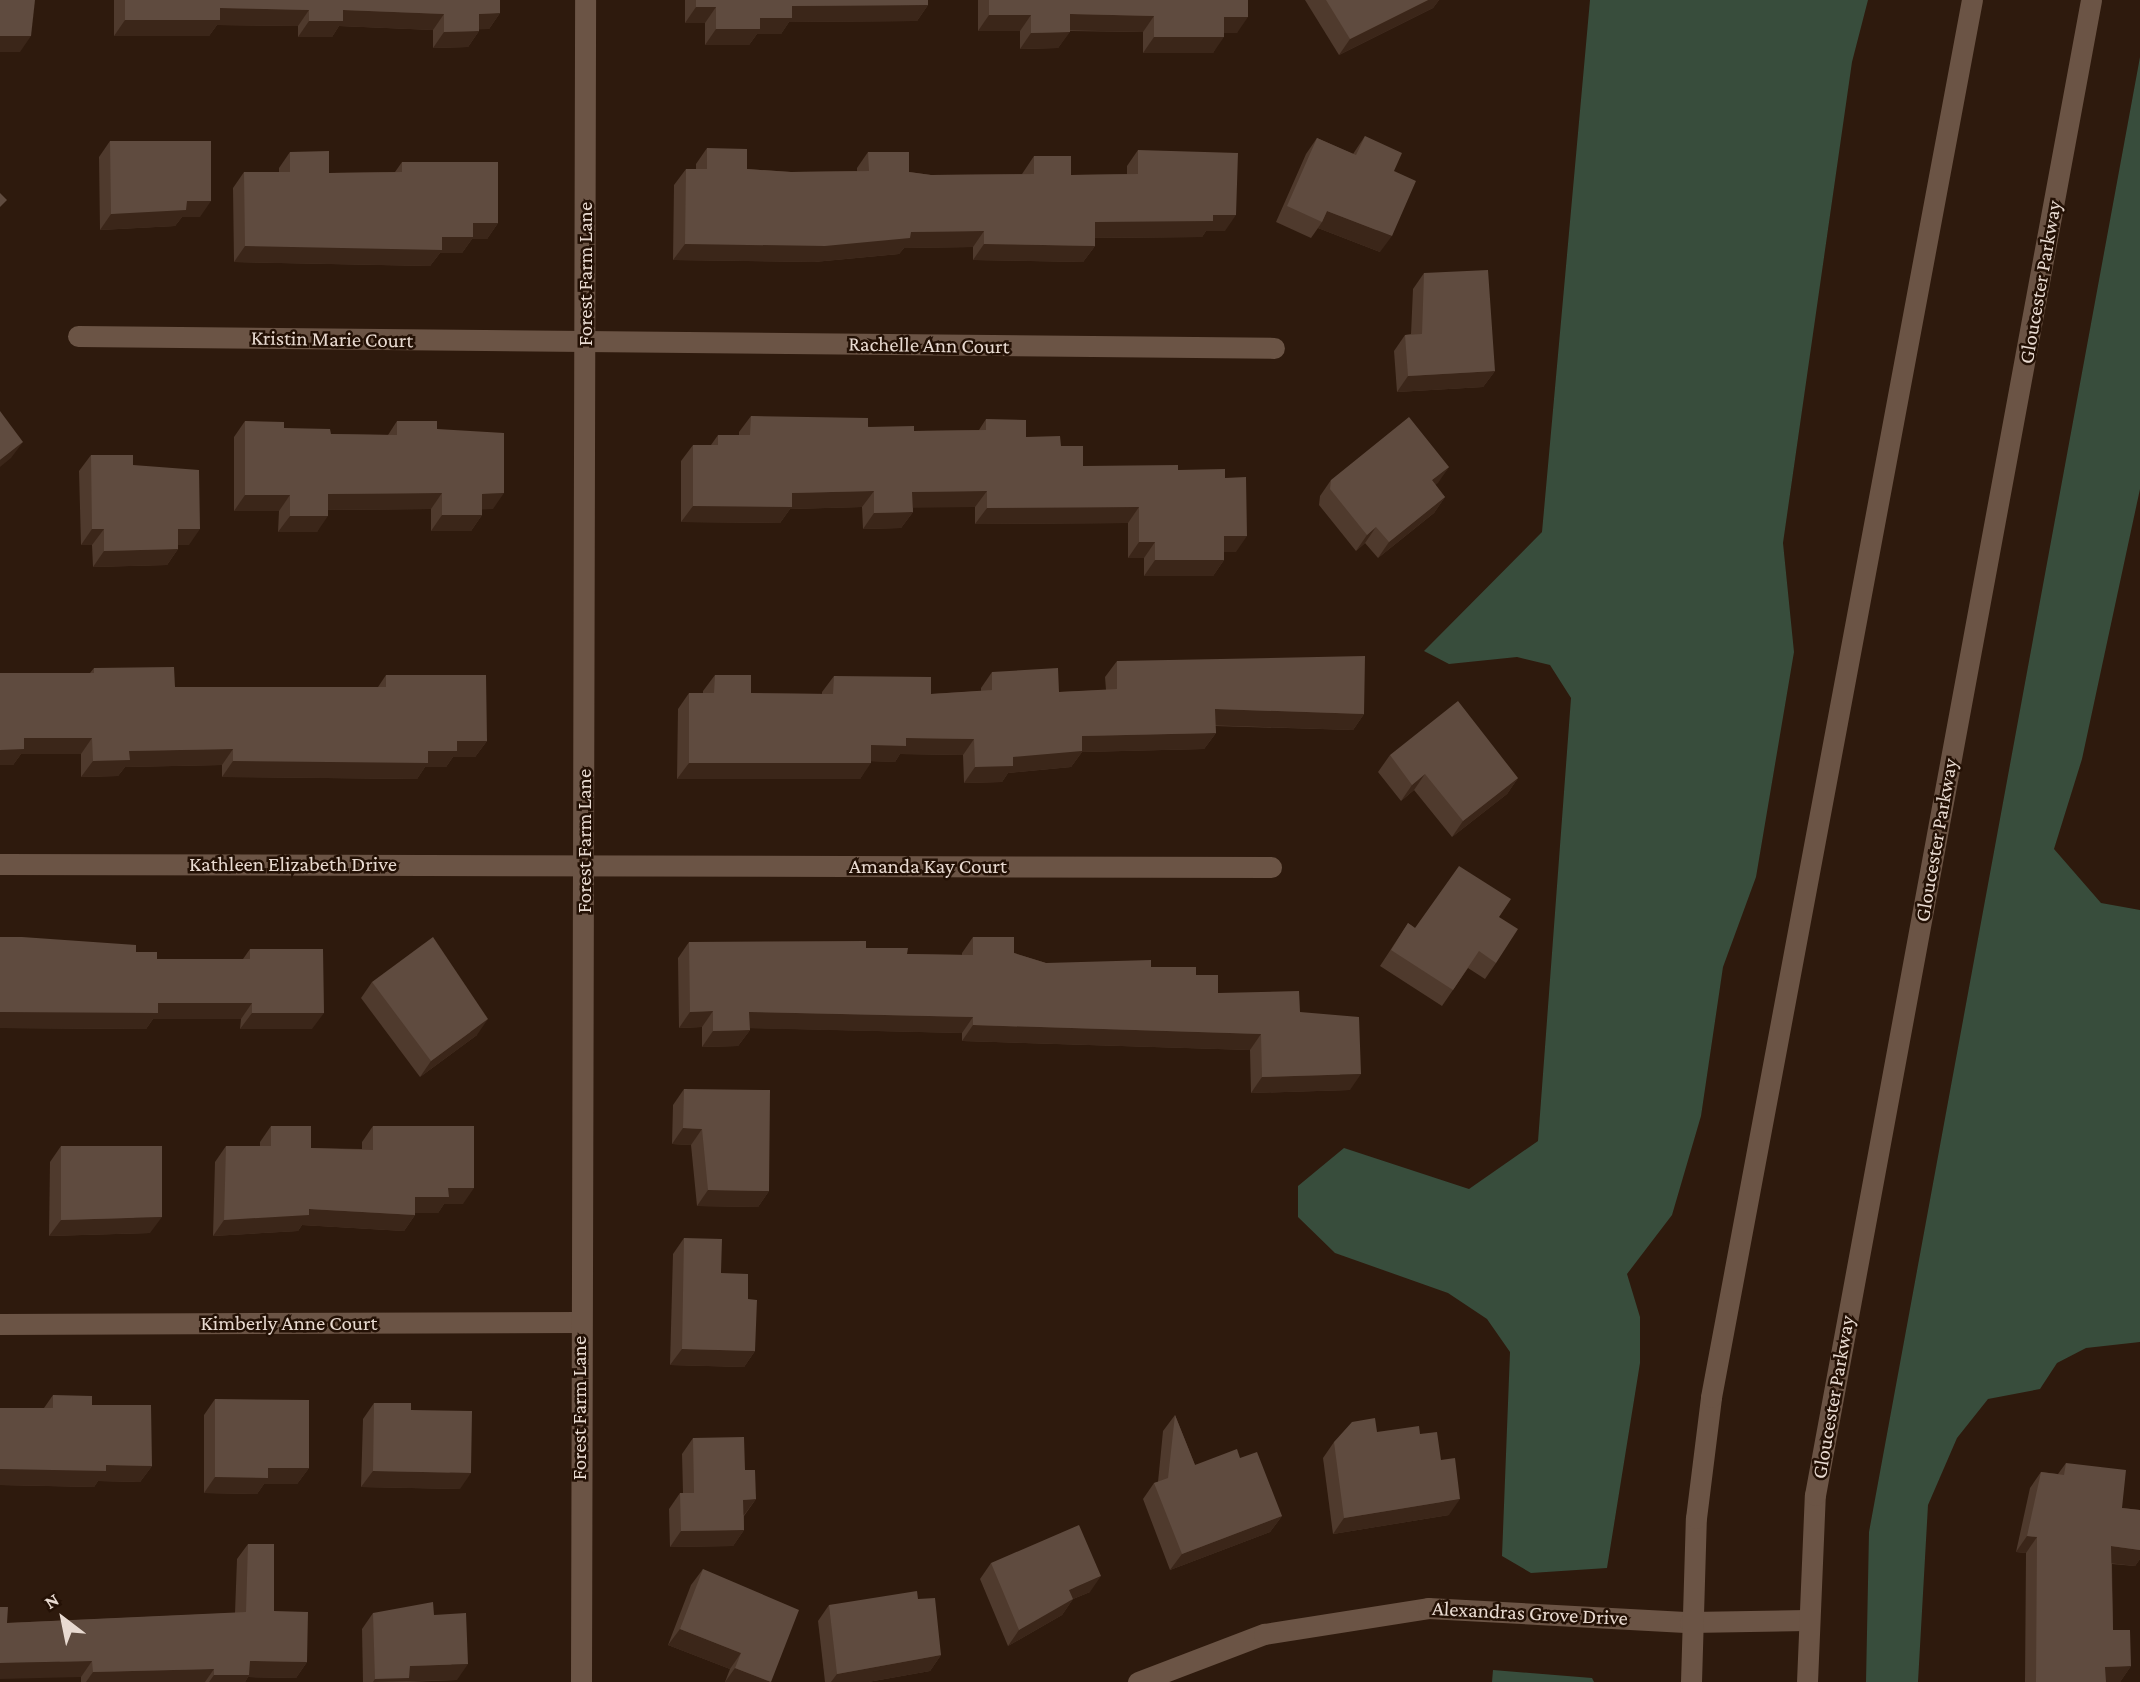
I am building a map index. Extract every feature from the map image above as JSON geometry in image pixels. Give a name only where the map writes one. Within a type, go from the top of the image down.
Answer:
[{"type":"street","name":"Forest Farm Lane","points":[[581,1682],[578,1322],[585,865],[585,0]]},
{"type":"street","points":[[1691,1682],[1690,1622],[1712,1397],[1972,0]]},
{"type":"street","name":"Gloucester Parkway","points":[[1807,1682],[1807,1620],[1815,1494],[2091,0]]},
{"type":"street","name":"Kristin Marie Court","points":[[78,336],[585,342]]},
{"type":"street","name":"Rachelle Ann Court","points":[[585,342],[1274,348]]},
{"type":"street","name":"Kathleen Elizabeth Drive","points":[[0,864],[585,865]]},
{"type":"street","name":"Amanda Kay Court","points":[[585,865],[1271,867]]},
{"type":"street","name":"Kimberly Anne Court","points":[[0,1324],[578,1322]]},
{"type":"street","name":"Alexandras Grove Drive","points":[[1138,1682],[1264,1634],[1343,1617],[1485,1608],[1690,1622],[1807,1620]]},
{"type":"green space","points":[[1590,0],[1868,0],[1852,62],[1783,543],[1794,652],[1756,877],[1723,967],[1701,1116],[1672,1215],[1627,1274],[1640,1317],[1640,1363],[1607,1568],[1531,1573],[1502,1556],[1510,1352],[1487,1319],[1448,1293],[1335,1253],[1298,1217],[1298,1186],[1344,1148],[1469,1189],[1538,1141],[1571,698],[1550,665],[1517,657],[1449,664],[1424,651],[1542,532]]},
{"type":"green space","points":[[2140,57],[2140,489],[2082,759],[2054,849],[2101,903],[2140,910],[2140,1342],[2086,1348],[2057,1363],[2040,1389],[1988,1399],[1957,1438],[1928,1505],[1918,1682],[1866,1682],[1869,1532]]},
{"type":"green space","points":[[1493,1670],[1592,1678],[1594,1682],[1492,1682]]},
{"type":"building","points":[[0,0],[35,0],[31,36],[0,36]]},
{"type":"building","points":[[125,0],[500,0],[500,13],[479,14],[479,31],[444,32],[444,14],[343,10],[343,21],[309,21],[309,10],[220,8],[220,20],[125,20]]},
{"type":"building","points":[[696,0],[928,0],[928,5],[792,6],[792,18],[760,18],[760,29],[716,29],[716,7],[696,7]]},
{"type":"building","points":[[989,0],[1248,0],[1248,17],[1224,17],[1224,37],[1154,37],[1154,16],[1070,14],[1070,32],[1031,33],[1031,15],[989,15]]},
{"type":"building","points":[[1326,0],[1428,0],[1350,39]]},
{"type":"building","points":[[1365,136],[1402,153],[1394,171],[1416,181],[1392,236],[1327,211],[1322,222],[1287,206],[1317,138],[1356,155]]},
{"type":"building","points":[[110,141],[211,141],[211,201],[187,201],[186,210],[111,214]]},
{"type":"building","points":[[707,148],[747,149],[747,169],[791,172],[869,171],[868,152],[909,152],[909,172],[931,175],[1034,174],[1034,156],[1071,156],[1071,175],[1138,174],[1138,150],[1238,153],[1236,215],[1213,215],[1213,221],[1095,222],[1095,246],[984,244],[984,231],[911,232],[910,238],[825,246],[685,244],[686,169],[707,169]]},
{"type":"building","points":[[329,151],[329,173],[402,172],[402,162],[498,162],[498,223],[473,223],[473,237],[442,237],[442,250],[245,246],[244,172],[290,172],[290,152]]},
{"type":"building","points":[[0,193],[7,200],[0,207]]},
{"type":"building","points":[[1488,270],[1495,371],[1408,376],[1405,335],[1422,334],[1424,273]]},
{"type":"building","points":[[0,411],[23,442],[0,460]]},
{"type":"building","points":[[751,416],[868,418],[868,427],[914,426],[914,431],[986,430],[986,419],[1026,420],[1026,437],[1060,436],[1061,446],[1083,446],[1083,466],[1178,465],[1178,470],[1225,469],[1225,478],[1246,477],[1247,536],[1224,536],[1224,560],[1155,560],[1155,542],[1139,542],[1139,507],[987,508],[987,491],[912,492],[913,512],[874,513],[874,491],[792,493],[792,507],[693,506],[693,445],[718,445],[718,435],[750,435]]},
{"type":"building","points":[[1409,417],[1449,467],[1432,480],[1445,497],[1389,542],[1376,527],[1367,535],[1330,489],[1331,480]]},
{"type":"building","points":[[245,421],[284,422],[284,428],[330,429],[331,434],[397,435],[397,421],[437,421],[437,429],[504,433],[504,493],[482,494],[482,515],[442,515],[442,493],[328,494],[328,516],[290,516],[290,495],[245,495]]},
{"type":"building","points":[[91,455],[133,455],[133,465],[199,470],[200,529],[178,529],[178,549],[104,551],[104,529],[92,529]]},
{"type":"building","points":[[1365,656],[1364,714],[1215,709],[1216,733],[1082,736],[1082,751],[1013,757],[1013,766],[975,767],[974,739],[906,738],[906,746],[871,745],[871,763],[689,763],[689,693],[714,693],[715,675],[751,675],[751,693],[833,694],[834,676],[931,677],[931,694],[992,690],[992,672],[1058,668],[1059,692],[1117,689],[1117,661]]},
{"type":"building","points":[[174,667],[175,687],[386,687],[386,675],[486,675],[487,741],[457,741],[457,751],[428,751],[428,763],[233,761],[233,749],[129,751],[130,760],[93,761],[92,738],[24,738],[24,749],[0,750],[0,673],[94,673],[94,668]]},
{"type":"building","points":[[1458,701],[1518,778],[1463,821],[1425,774],[1412,785],[1390,755]]},
{"type":"building","points":[[1459,866],[1511,899],[1499,917],[1518,929],[1496,963],[1479,951],[1453,990],[1391,950],[1408,923],[1415,928]]},
{"type":"building","points":[[0,937],[136,945],[136,952],[157,952],[157,959],[250,959],[250,949],[323,949],[324,1013],[252,1013],[252,1003],[158,1003],[158,1013],[0,1012]]},
{"type":"building","points":[[433,937],[488,1019],[431,1061],[372,982]]},
{"type":"building","points":[[973,937],[1014,937],[1014,953],[1046,963],[1151,960],[1151,967],[1196,967],[1196,975],[1218,975],[1218,993],[1299,991],[1300,1012],[1359,1017],[1361,1074],[1262,1077],[1261,1034],[973,1025],[973,1017],[749,1012],[750,1030],[713,1031],[713,1011],[690,1012],[689,942],[866,941],[866,948],[908,948],[907,954],[973,955]]},
{"type":"building","points":[[684,1089],[770,1090],[769,1191],[708,1190],[702,1129],[683,1128]]},
{"type":"building","points":[[271,1126],[311,1126],[311,1148],[373,1150],[373,1126],[474,1126],[474,1188],[448,1188],[449,1197],[415,1197],[415,1215],[309,1209],[309,1215],[224,1220],[226,1146],[271,1146]]},
{"type":"building","points":[[61,1146],[162,1146],[162,1217],[61,1220]]},
{"type":"building","points":[[684,1238],[722,1239],[721,1273],[748,1274],[748,1299],[757,1300],[755,1351],[682,1349]]},
{"type":"building","points":[[53,1395],[92,1396],[92,1405],[151,1405],[152,1466],[106,1465],[106,1471],[0,1469],[0,1408],[53,1408]]},
{"type":"building","points":[[215,1399],[309,1400],[309,1468],[268,1468],[268,1478],[215,1477]]},
{"type":"building","points":[[374,1403],[411,1403],[411,1410],[472,1411],[471,1473],[373,1471]]},
{"type":"building","points":[[1175,1415],[1195,1465],[1237,1449],[1240,1458],[1257,1452],[1282,1516],[1182,1554],[1154,1483],[1168,1478]]},
{"type":"building","points":[[1375,1418],[1377,1432],[1419,1426],[1420,1434],[1437,1432],[1441,1460],[1455,1458],[1460,1499],[1344,1518],[1334,1442],[1352,1422]]},
{"type":"building","points":[[744,1437],[745,1470],[755,1470],[756,1499],[743,1500],[744,1530],[681,1531],[680,1493],[694,1493],[693,1438]]},
{"type":"building","points":[[2066,1463],[2126,1470],[2122,1508],[2140,1510],[2140,1550],[2111,1546],[2113,1630],[2130,1630],[2131,1666],[2105,1667],[2106,1682],[2036,1682],[2037,1537],[2027,1536],[2041,1472],[2064,1475]]},
{"type":"building","points":[[1079,1525],[1101,1576],[1069,1590],[1073,1599],[1019,1630],[991,1563]]},
{"type":"building","points":[[248,1544],[274,1544],[274,1611],[308,1612],[307,1662],[250,1661],[249,1675],[214,1675],[214,1669],[93,1672],[92,1661],[0,1663],[0,1607],[8,1607],[7,1623],[246,1612]]},
{"type":"building","points":[[703,1569],[799,1610],[771,1682],[735,1668],[741,1653],[680,1629]]},
{"type":"building","points":[[917,1591],[918,1599],[935,1598],[941,1655],[837,1674],[829,1605]]},
{"type":"building","points":[[433,1602],[434,1615],[466,1613],[468,1664],[410,1666],[409,1678],[375,1679],[373,1613]]}]
